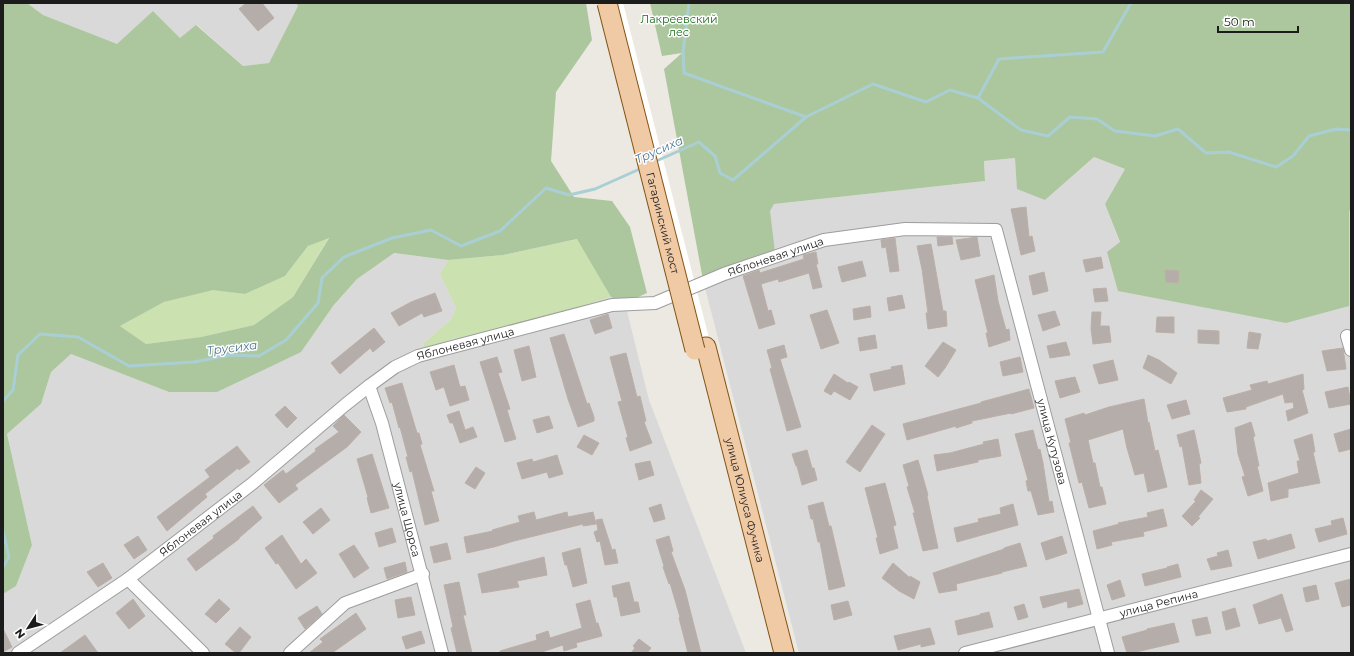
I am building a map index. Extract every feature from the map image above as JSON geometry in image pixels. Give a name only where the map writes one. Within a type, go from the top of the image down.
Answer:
[{"type":"main road","name":"Гагаринский мост","points":[[607,3],[700,348]]},
{"type":"main road","name":"Гагаринский мост","points":[[618,3],[700,348]]},
{"type":"main road","name":"улица Юлиуса Фучика","points":[[700,348],[772,653]]},
{"type":"main road","name":"улица Юлиуса Фучика","points":[[700,348],[784,653]]},
{"type":"street","name":"Яблоневая улица","points":[[18,653],[128,579],[252,483],[344,405],[395,368],[418,356],[612,305],[655,303],[724,274],[824,240],[905,229],[996,230]]},
{"type":"street","name":"улица Кутузова","points":[[996,230],[1043,413],[1108,653]]},
{"type":"street","points":[[1347,336],[1351,350]]},
{"type":"street","name":"улица Щорса","points":[[369,386],[382,423],[423,574],[442,653]]},
{"type":"street","name":"улица Репина","points":[[966,653],[1351,554]]},
{"type":"street","points":[[290,653],[345,603],[423,574]]},
{"type":"street","points":[[128,579],[202,653]]},
{"type":"shaded area","points":[[27,3],[296,3],[298,6],[269,63],[243,66],[197,25],[180,38],[153,11],[117,45],[43,15]]},
{"type":"shaded area","points":[[1094,157],[1125,169],[1105,204],[1120,243],[1351,306],[1351,653],[799,653],[703,280],[775,252],[769,211],[774,204],[985,181],[984,161],[1015,158],[1045,200]]},
{"type":"shaded area","points":[[393,253],[448,260],[440,274],[456,308],[451,319],[424,343],[424,350],[455,338],[470,340],[611,297],[625,303],[649,400],[746,653],[3,653],[3,594],[16,586],[32,545],[7,434],[41,404],[51,372],[71,354],[169,392],[333,306],[357,279]]},
{"type":"green space","points":[[3,3],[27,3],[43,15],[117,44],[153,11],[180,38],[196,25],[243,66],[269,63],[298,6],[296,3],[586,3],[592,40],[556,92],[551,161],[574,197],[612,201],[630,227],[647,293],[625,303],[611,297],[577,239],[503,255],[448,260],[394,253],[357,279],[333,306],[301,352],[217,392],[169,392],[71,354],[51,372],[41,404],[7,434],[32,545],[16,586],[3,594]],"holes":[[[329,238],[293,297],[254,325],[201,337],[146,344],[120,326],[164,302],[213,290],[245,294],[285,276],[308,246]]]},
{"type":"green space","name":"Лакреевский лес","points":[[650,3],[1351,3],[1351,210],[1349,211],[1349,306],[1286,323],[1118,291],[1107,252],[1120,242],[1105,204],[1125,169],[1094,157],[1045,200],[1017,189],[1015,158],[984,161],[985,181],[774,204],[770,211],[775,252],[703,280],[664,69],[682,53],[662,56]]},
{"type":"green space","points":[[1351,210],[1351,306],[1349,306],[1349,211]]},
{"type":"green space","points":[[329,237],[293,297],[254,325],[201,337],[146,344],[120,326],[164,302],[213,289],[245,294],[285,276],[308,246]]},
{"type":"green space","points":[[578,239],[611,297],[469,340],[455,338],[424,350],[424,343],[451,319],[456,308],[440,274],[448,260],[503,255]]},
{"type":"pier","points":[[600,3],[623,3],[711,346],[688,352]]},
{"type":"building","points":[[246,3],[262,3],[274,18],[258,31],[239,9]]},
{"type":"building","points":[[1026,207],[1029,237],[1032,236],[1035,251],[1021,255],[1011,209]]},
{"type":"building","points":[[937,237],[952,237],[953,244],[938,246]]},
{"type":"building","points":[[977,237],[980,256],[961,260],[956,240]]},
{"type":"building","points":[[895,238],[899,271],[890,272],[886,247],[882,248],[881,240]]},
{"type":"building","points":[[931,244],[943,311],[946,311],[947,326],[928,329],[926,313],[928,313],[922,269],[917,246]]},
{"type":"building","points":[[816,252],[818,264],[816,264],[822,287],[813,289],[809,273],[779,282],[778,279],[761,284],[768,311],[771,310],[775,324],[759,329],[743,276],[759,270],[760,273],[804,259],[803,255]]},
{"type":"building","points":[[1101,257],[1103,268],[1086,272],[1083,260]]},
{"type":"building","points":[[862,261],[866,276],[842,282],[838,267]]},
{"type":"building","points":[[1165,270],[1179,271],[1178,283],[1166,282]]},
{"type":"building","points":[[1044,272],[1048,291],[1033,295],[1029,276]]},
{"type":"building","points":[[994,275],[998,301],[1006,330],[1009,329],[1010,340],[989,347],[986,333],[988,333],[975,280]]},
{"type":"building","points":[[1106,288],[1108,301],[1095,302],[1093,289]]},
{"type":"building","points":[[435,293],[442,311],[424,317],[422,313],[399,326],[391,313],[411,302]]},
{"type":"building","points":[[902,295],[905,308],[889,311],[887,298]]},
{"type":"building","points":[[870,306],[871,317],[854,320],[853,309]]},
{"type":"building","points":[[827,310],[839,343],[821,349],[810,315]]},
{"type":"building","points":[[1055,311],[1060,325],[1043,331],[1038,315]]},
{"type":"building","points":[[1092,312],[1101,312],[1100,326],[1109,326],[1111,342],[1093,344],[1091,329]]},
{"type":"building","points":[[608,314],[612,328],[595,334],[590,320]]},
{"type":"building","points":[[1157,317],[1174,317],[1174,333],[1156,332]]},
{"type":"building","points":[[374,328],[385,342],[373,352],[370,348],[340,374],[331,363]]},
{"type":"building","points":[[1198,330],[1219,331],[1219,344],[1198,343]]},
{"type":"building","points":[[1249,332],[1261,334],[1258,349],[1247,348]]},
{"type":"building","points":[[564,334],[587,404],[589,403],[594,417],[594,421],[578,427],[550,338]]},
{"type":"building","points":[[875,335],[877,348],[860,351],[858,338]]},
{"type":"building","points":[[943,342],[956,350],[938,377],[925,366]]},
{"type":"building","points":[[1066,342],[1070,355],[1050,358],[1047,346]]},
{"type":"building","points":[[784,345],[787,357],[780,359],[801,427],[787,431],[770,369],[772,368],[767,350]]},
{"type":"building","points":[[529,346],[536,377],[522,381],[514,350]]},
{"type":"building","points":[[1343,348],[1346,369],[1327,371],[1322,351]]},
{"type":"building","points":[[626,353],[637,397],[640,396],[646,421],[644,422],[652,443],[630,451],[626,438],[628,437],[618,402],[622,401],[610,357]]},
{"type":"building","points":[[1148,355],[1159,360],[1177,373],[1171,384],[1143,368]]},
{"type":"building","points":[[497,357],[502,372],[498,373],[510,409],[507,410],[516,439],[505,442],[480,362]]},
{"type":"building","points":[[1020,357],[1023,372],[1003,376],[1000,362]]},
{"type":"building","points":[[1113,360],[1118,380],[1099,384],[1093,365]]},
{"type":"building","points":[[454,365],[460,387],[465,386],[469,400],[450,406],[444,387],[436,390],[430,372]]},
{"type":"building","points":[[902,365],[905,384],[874,391],[870,374]]},
{"type":"building","points":[[834,374],[848,383],[849,382],[858,387],[850,400],[834,391],[831,395],[824,391]]},
{"type":"building","points":[[1303,374],[1304,389],[1302,390],[1308,413],[1288,421],[1286,411],[1294,408],[1293,402],[1285,403],[1283,394],[1246,407],[1246,409],[1227,412],[1223,398],[1252,390],[1250,385],[1267,381],[1268,384]]},
{"type":"building","points":[[1075,377],[1080,392],[1060,398],[1055,381]]},
{"type":"building","points":[[402,383],[417,433],[419,433],[422,444],[420,445],[434,491],[431,491],[439,521],[425,525],[412,471],[410,472],[406,457],[408,457],[400,427],[399,428],[392,402],[390,403],[385,388]]},
{"type":"building","points":[[1348,387],[1351,404],[1329,408],[1325,392]]},
{"type":"building","points":[[1029,389],[1034,408],[972,421],[972,423],[956,428],[956,426],[907,440],[903,424]]},
{"type":"building","points":[[1144,399],[1155,451],[1158,450],[1167,487],[1148,492],[1144,473],[1135,475],[1123,429],[1088,440],[1093,463],[1095,463],[1100,487],[1102,487],[1106,504],[1089,508],[1082,482],[1079,483],[1069,443],[1071,443],[1065,419]]},
{"type":"building","points":[[1186,400],[1190,414],[1172,419],[1167,405]]},
{"type":"building","points":[[285,406],[297,418],[287,428],[275,415]]},
{"type":"building","points":[[459,411],[465,430],[473,427],[477,437],[460,443],[453,423],[450,423],[447,415]]},
{"type":"building","points":[[344,415],[361,432],[347,447],[295,485],[298,489],[279,503],[264,485],[283,470],[286,474],[316,451],[315,449],[339,432],[333,426]]},
{"type":"building","points":[[549,416],[553,428],[537,433],[533,420]]},
{"type":"building","points":[[1251,422],[1255,436],[1253,437],[1259,466],[1257,466],[1263,491],[1248,496],[1242,477],[1245,476],[1238,454],[1235,428]]},
{"type":"building","points":[[872,425],[885,434],[860,472],[846,462]]},
{"type":"building","points":[[1351,429],[1351,449],[1339,452],[1334,434]]},
{"type":"building","points":[[1033,430],[1038,450],[1040,449],[1049,502],[1052,501],[1054,512],[1038,515],[1031,491],[1028,491],[1026,481],[1028,480],[1015,434]]},
{"type":"building","points":[[1194,430],[1201,463],[1199,464],[1201,483],[1189,485],[1182,446],[1180,447],[1177,435]]},
{"type":"building","points":[[1312,434],[1315,452],[1313,452],[1320,483],[1288,489],[1288,497],[1271,501],[1268,483],[1299,473],[1297,461],[1300,461],[1294,440]]},
{"type":"building","points":[[584,435],[599,443],[592,455],[577,447]]},
{"type":"building","points":[[998,439],[1001,456],[978,460],[978,462],[937,471],[934,455],[950,453],[984,444],[983,442]]},
{"type":"building","points":[[237,446],[250,462],[239,470],[238,468],[205,494],[207,497],[167,531],[157,517],[210,477],[205,470]]},
{"type":"building","points":[[807,450],[817,480],[802,485],[792,454]]},
{"type":"building","points":[[372,454],[389,508],[371,513],[357,459]]},
{"type":"building","points":[[557,455],[563,474],[549,478],[547,472],[522,479],[517,463],[532,459],[533,462]]},
{"type":"building","points":[[918,460],[928,495],[938,548],[923,551],[903,465]]},
{"type":"building","points":[[650,461],[654,475],[639,480],[635,464]]},
{"type":"building","points":[[476,467],[485,473],[475,489],[465,483]]},
{"type":"building","points":[[885,483],[896,525],[893,526],[898,548],[880,554],[876,538],[878,538],[865,488]]},
{"type":"building","points":[[1201,490],[1213,499],[1198,517],[1200,518],[1192,526],[1182,516],[1196,501],[1194,500]]},
{"type":"building","points":[[823,502],[829,526],[831,526],[845,586],[829,590],[820,542],[818,542],[813,519],[811,519],[808,506]]},
{"type":"building","points":[[661,504],[665,519],[654,522],[649,508]]},
{"type":"building","points":[[1013,504],[1018,525],[957,542],[954,528],[979,522],[978,519],[1001,514],[1000,508]]},
{"type":"building","points":[[253,506],[262,518],[239,539],[196,571],[187,559],[214,538],[213,536]]},
{"type":"building","points":[[321,508],[330,520],[313,534],[303,522]]},
{"type":"building","points":[[1163,509],[1167,526],[1143,532],[1144,536],[1111,542],[1112,545],[1097,549],[1093,531],[1119,524],[1118,523],[1148,517],[1147,513]]},
{"type":"building","points":[[534,512],[536,520],[567,512],[568,517],[593,512],[596,524],[583,526],[583,524],[467,553],[464,537],[493,531],[492,530],[520,522],[518,516]]},
{"type":"building","points":[[1343,518],[1347,534],[1319,542],[1315,529],[1332,525],[1331,521]]},
{"type":"building","points":[[602,519],[612,550],[615,549],[618,563],[605,565],[600,541],[597,542],[594,532],[598,530],[596,520]]},
{"type":"building","points":[[392,528],[396,542],[379,547],[375,533]]},
{"type":"building","points":[[1291,534],[1295,548],[1258,559],[1253,542],[1266,539],[1267,541]]},
{"type":"building","points":[[282,535],[301,564],[306,559],[317,573],[296,589],[278,563],[276,564],[265,548]]},
{"type":"building","points":[[138,536],[147,550],[134,559],[124,545]]},
{"type":"building","points":[[669,536],[673,551],[671,552],[685,590],[701,653],[688,653],[680,617],[670,583],[669,584],[663,567],[664,566],[656,540]]},
{"type":"building","points":[[1062,536],[1067,553],[1046,560],[1041,543]]},
{"type":"building","points":[[447,543],[451,559],[434,563],[430,547]]},
{"type":"building","points":[[1020,543],[1027,566],[956,584],[957,590],[939,593],[933,573]]},
{"type":"building","points":[[354,545],[369,568],[354,578],[339,554]]},
{"type":"building","points":[[580,548],[587,583],[573,587],[562,553]]},
{"type":"building","points":[[1228,550],[1232,566],[1211,570],[1207,559],[1218,556],[1217,553]]},
{"type":"building","points":[[544,557],[547,575],[517,581],[519,587],[482,593],[478,574]]},
{"type":"building","points":[[405,562],[407,572],[387,579],[384,568]]},
{"type":"building","points":[[103,563],[112,578],[98,587],[87,572]]},
{"type":"building","points":[[893,563],[910,578],[910,576],[920,582],[914,599],[899,591],[882,578]]},
{"type":"building","points":[[1178,564],[1181,577],[1145,586],[1142,574]]},
{"type":"building","points":[[1351,579],[1351,605],[1342,607],[1335,583]]},
{"type":"building","points":[[1120,580],[1125,596],[1112,600],[1107,585]]},
{"type":"building","points":[[459,582],[466,615],[463,615],[472,653],[457,653],[451,628],[453,627],[444,585]]},
{"type":"building","points":[[629,582],[634,602],[638,602],[640,612],[621,616],[617,597],[614,597],[612,586]]},
{"type":"building","points":[[1316,585],[1319,599],[1306,602],[1303,588]]},
{"type":"building","points":[[1079,589],[1083,604],[1068,608],[1067,601],[1043,608],[1040,597]]},
{"type":"building","points":[[1282,594],[1293,630],[1286,632],[1281,618],[1259,624],[1253,605]]},
{"type":"building","points":[[411,597],[415,615],[398,618],[395,600]]},
{"type":"building","points":[[133,599],[145,616],[129,629],[116,613]]},
{"type":"building","points":[[219,599],[230,609],[216,623],[205,614]]},
{"type":"building","points":[[590,600],[596,623],[598,623],[602,636],[576,643],[577,647],[564,651],[563,645],[539,653],[500,653],[500,651],[537,640],[536,635],[548,631],[550,638],[582,628],[576,604]]},
{"type":"building","points":[[848,601],[852,615],[834,620],[831,605]]},
{"type":"building","points":[[1024,604],[1028,617],[1018,620],[1014,607]]},
{"type":"building","points":[[317,606],[322,614],[305,629],[298,618]]},
{"type":"building","points":[[1235,608],[1240,626],[1226,630],[1222,612]]},
{"type":"building","points":[[989,612],[993,627],[958,635],[955,621]]},
{"type":"building","points":[[356,613],[366,629],[332,653],[309,653],[323,642],[320,639]]},
{"type":"building","points":[[1207,617],[1211,633],[1196,636],[1192,620]]},
{"type":"building","points":[[1174,623],[1179,642],[1127,653],[1122,637],[1147,629]]},
{"type":"building","points":[[240,627],[251,637],[239,653],[236,653],[225,644]]},
{"type":"building","points":[[930,628],[935,644],[921,647],[921,644],[898,650],[894,636]]},
{"type":"building","points":[[3,629],[12,647],[3,652]]},
{"type":"building","points":[[421,631],[425,643],[406,649],[402,637]]},
{"type":"building","points":[[85,635],[98,653],[60,653]]},
{"type":"building","points":[[639,639],[651,648],[647,653],[631,653],[635,648],[633,646]]},
{"type":"waterway","points":[[689,3],[683,52],[684,73],[806,117]]},
{"type":"waterway","points":[[978,98],[999,59],[1103,52],[1131,3]]},
{"type":"waterway","name":"Трусиха","points":[[654,162],[699,142],[715,156],[720,173],[733,180],[806,117],[873,84],[926,102],[950,90],[978,98],[1021,130],[1048,136],[1070,117],[1097,119],[1115,131],[1155,136],[1178,129],[1206,153],[1229,152],[1276,167],[1293,156],[1309,136],[1336,129],[1351,130]]},
{"type":"waterway","name":"Трусиха","points":[[3,401],[13,390],[18,355],[40,334],[78,337],[129,366],[194,362],[230,355],[259,356],[286,340],[318,303],[322,278],[344,257],[392,238],[431,230],[461,246],[500,231],[546,188],[569,195],[595,189],[642,168]]},
{"type":"waterway","name":"Трусиха","points":[[3,531],[9,557],[3,567]]}]
